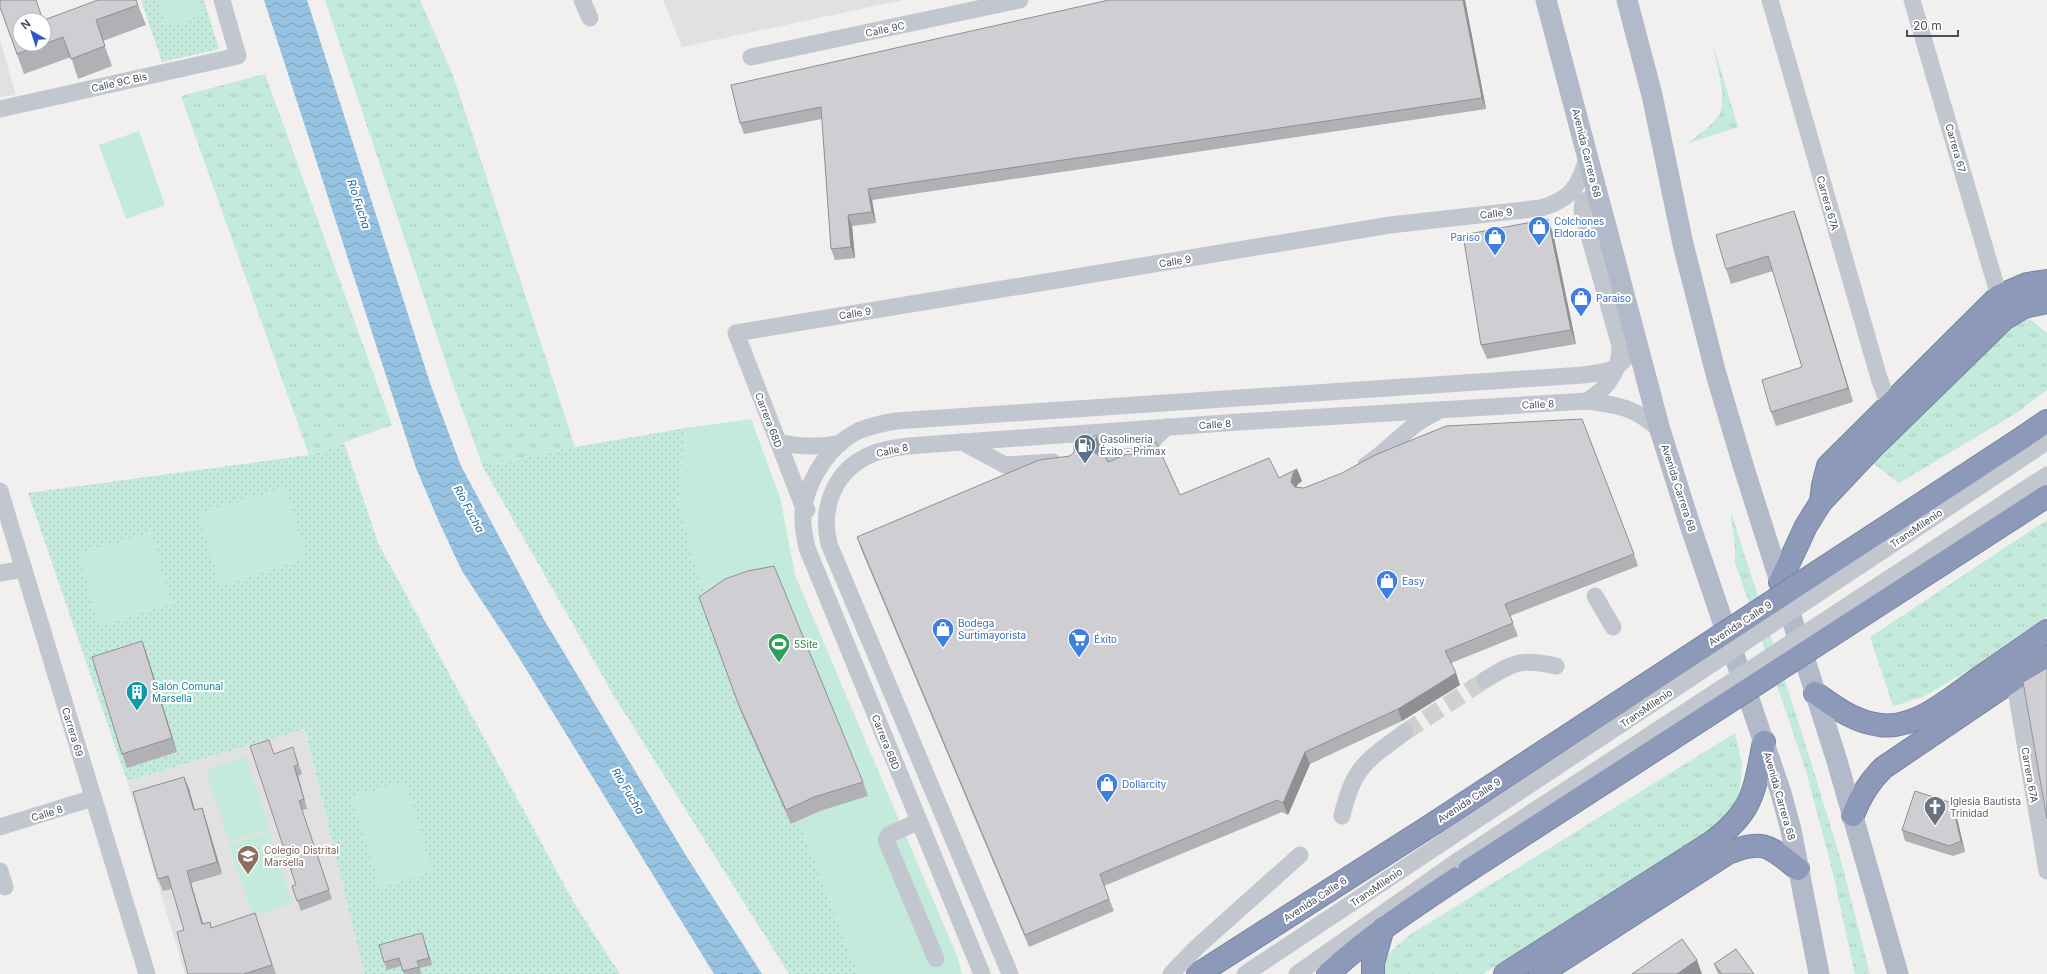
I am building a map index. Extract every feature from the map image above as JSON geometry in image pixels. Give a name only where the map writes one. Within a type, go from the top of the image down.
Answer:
[{"type":"highway","points":[[1821,502],[1822,485],[1828,466],[1999,296],[2027,284],[2047,281]]},
{"type":"highway","points":[[1780,582],[1806,526],[1821,502],[1870,449],[2004,319],[2024,307],[2047,302]]},
{"type":"highway","name":"Avenida Calle 9","points":[[1439,832],[2029,444],[2047,421]]},
{"type":"highway","points":[[1328,974],[1364,942],[1464,865],[2047,496]]},
{"type":"highway","points":[[1815,693],[1840,710],[1860,721],[1882,726],[1910,720],[1934,709],[2047,631]]},
{"type":"highway","points":[[1853,815],[1859,798],[1869,782],[1883,768],[2047,657]]},
{"type":"highway","points":[[1505,974],[1712,842],[1733,825],[1749,802],[1764,742]]},
{"type":"highway","name":"Avenida Calle 6","points":[[1198,974],[1439,832]]},
{"type":"highway","points":[[1540,974],[1734,850],[1749,845],[1763,846],[1773,849],[1798,868]]},
{"type":"highway","points":[[1372,974],[1373,963],[1383,928]]},
{"type":"main road","name":"Avenida Carrera 68","points":[[1546,0],[1660,430],[1690,525],[1781,793],[1798,868],[1819,974]]},
{"type":"main road","points":[[1627,0],[1652,95],[1683,244],[1716,374],[1853,815],[1898,974]]},
{"type":"street","name":"Calle 9C Bis","points":[[0,109],[238,56],[222,0]]},
{"type":"street","points":[[582,0],[590,18]]},
{"type":"street","name":"Calle 9C","points":[[751,58],[1020,0]]},
{"type":"street","name":"Carrera 67A","points":[[1770,0],[1888,405]]},
{"type":"street","name":"Carrera 67","points":[[1912,0],[1999,296]]},
{"type":"street","name":"Calle 9","points":[[736,333],[1390,226],[1541,208],[1557,204],[1571,194],[1580,181],[1588,156]]},
{"type":"street","points":[[1600,207],[1594,199],[1588,198],[1583,202],[1582,212],[1620,346],[1618,368]]},
{"type":"street","name":"Carrera 68D","points":[[736,333],[803,506],[827,536],[1010,974]]},
{"type":"street","points":[[1587,401],[1606,386],[1636,343]]},
{"type":"street","points":[[803,506],[813,478],[826,457],[841,442],[857,432],[874,425],[896,421],[1583,375],[1603,373],[1618,368]]},
{"type":"street","name":"Calle 8","points":[[827,536],[828,504],[833,491],[844,474],[857,462],[885,449],[1166,427],[1587,401],[1628,408],[1651,422],[1660,430]]},
{"type":"street","points":[[1352,472],[1378,457],[1416,422],[1443,409]]},
{"type":"street","points":[[1106,458],[1138,456],[1166,427]]},
{"type":"street","points":[[778,442],[810,447],[826,446],[841,442]]},
{"type":"street","points":[[961,442],[1005,465],[1069,460]]},
{"type":"street","points":[[2029,444],[2047,442]]},
{"type":"street","points":[[1297,974],[1464,865],[2047,475]]},
{"type":"street","name":"Carrera 69","points":[[0,491],[147,974]]},
{"type":"street","name":"Carrera 68D","points":[[803,506],[804,535],[807,548],[918,822],[982,974]]},
{"type":"street","points":[[0,573],[24,569]]},
{"type":"street","points":[[1595,596],[1613,627]]},
{"type":"street","points":[[1485,680],[1512,664],[1527,661],[1556,666]]},
{"type":"street","name":"Carrera 67A","points":[[2014,679],[2047,870]]},
{"type":"street","points":[[1342,816],[1348,791],[1363,765],[1405,732]]},
{"type":"street","name":"Calle 8","points":[[0,827],[93,798]]},
{"type":"street","points":[[918,822],[890,834],[886,840],[936,959]]},
{"type":"street","name":"TransMilenio","points":[[1245,974],[1439,832]]},
{"type":"street","points":[[1172,974],[1197,947],[1300,855]]},
{"type":"shaded area","points":[[663,0],[903,0],[682,47]]},
{"type":"shaded area","points":[[0,40],[16,95],[0,97]]},
{"type":"shaded area","name":"Colegio Distrital Marsella","points":[[305,729],[365,972],[358,974],[185,974],[127,781]]},
{"type":"green space","points":[[141,0],[204,0],[219,49],[162,62]]},
{"type":"green space","points":[[158,0],[199,0],[204,15],[167,27]]},
{"type":"green space","points":[[325,0],[420,0],[453,75],[575,447],[483,467],[452,381]]},
{"type":"green space","points":[[1713,45],[1738,127],[1686,144],[1712,123],[1719,115],[1721,109],[1722,91]]},
{"type":"green space","points":[[265,74],[392,425],[309,455],[181,96]]},
{"type":"green space","points":[[139,131],[165,205],[126,219],[99,145]]},
{"type":"green space","points":[[2025,315],[2047,333],[2047,390],[2018,412],[1899,483],[1870,461],[2012,323]]},
{"type":"green space","name":"5Site","points":[[751,419],[780,497],[795,575],[957,956],[962,974],[858,974],[799,822],[791,824],[695,566],[678,503],[686,428]]},
{"type":"green space","points":[[686,428],[678,503],[711,605],[791,824],[799,822],[858,974],[789,974],[614,696],[483,467],[575,447]]},
{"type":"green space","points":[[344,443],[379,545],[574,903],[620,974],[358,974],[364,971],[305,729],[127,781],[28,493],[309,455]]},
{"type":"green space","points":[[285,487],[307,558],[220,586],[198,514]]},
{"type":"green space","points":[[1730,509],[1842,864],[1870,974],[1855,974],[1832,869],[1805,768],[1735,562],[1735,545]]},
{"type":"green space","points":[[2047,520],[2047,617],[1970,669],[1923,697],[1893,706],[1870,637]]},
{"type":"green space","points":[[151,532],[172,604],[99,626],[78,554]]},
{"type":"green space","points":[[1735,733],[1742,764],[1741,780],[1737,804],[1721,823],[1483,974],[1382,974],[1384,962],[1388,956],[1396,946],[1411,934]]},
{"type":"green space","points":[[246,757],[269,828],[229,841],[206,770]]},
{"type":"green space","points":[[405,781],[433,872],[380,888],[352,797]]},
{"type":"green space","points":[[269,831],[292,903],[252,916],[229,844]]},
{"type":"water","name":"Río Fucha","points":[[264,0],[307,0],[430,383],[461,466],[543,618],[685,854],[762,974],[714,974],[518,656],[462,571],[416,468]]},
{"type":"building","points":[[0,0],[36,0],[40,12],[12,12],[12,40],[0,7]]},
{"type":"building","points":[[98,0],[136,0],[138,5],[96,20],[105,46],[71,59],[63,37],[52,41],[52,17]]},
{"type":"building","points":[[1109,0],[1463,0],[1482,98],[868,189],[872,212],[848,215],[851,247],[831,249],[821,107],[740,123],[731,85]]},
{"type":"building","points":[[1794,211],[1848,388],[1771,412],[1762,380],[1802,367],[1768,256],[1726,269],[1716,235]]},
{"type":"building","points":[[1548,219],[1571,330],[1481,345],[1463,235]]},
{"type":"building","points":[[1582,419],[1634,554],[1505,604],[1513,623],[1445,651],[1456,673],[1398,709],[1305,752],[1283,803],[1277,800],[1100,874],[1109,899],[1025,935],[857,537],[1039,460],[1070,456],[1074,452],[1074,445],[1097,435],[1092,442],[1093,451],[1098,455],[1105,456],[1108,462],[1127,454],[1135,454],[1156,442],[1180,495],[1269,458],[1279,478],[1297,469],[1293,473],[1291,482],[1295,487],[1304,488],[1342,473],[1375,455],[1446,426]]},
{"type":"building","points":[[774,566],[863,782],[814,797],[786,810],[738,703],[699,597],[725,579],[748,571]]},
{"type":"building","name":"Salón Comunal Marsella","points":[[142,641],[172,738],[122,754],[92,657]]},
{"type":"building","points":[[2047,668],[2047,819],[2023,682]]},
{"type":"building","points":[[269,740],[274,754],[293,747],[298,765],[294,766],[304,799],[299,801],[329,890],[297,901],[292,886],[296,885],[250,746]]},
{"type":"building","points":[[184,777],[194,810],[202,808],[217,862],[187,871],[202,924],[210,922],[211,928],[255,913],[272,965],[244,974],[188,974],[177,932],[184,930],[168,876],[158,879],[133,792]]},
{"type":"building","name":"Iglesia Bautista Trinidad","points":[[1915,791],[1952,803],[1961,841],[1949,846],[1902,830]]},
{"type":"building","points":[[422,933],[429,958],[417,961],[419,967],[403,971],[399,958],[384,962],[379,945]]},
{"type":"building","points":[[1682,939],[1697,960],[1677,974],[1632,974]]},
{"type":"building","points":[[1736,949],[1754,974],[1722,974],[1714,964]]},
{"type":"tunnel","points":[[1405,732],[1485,680]]},
{"type":"place","name":"Colchones Eldorado","points":[[1539,246]]},
{"type":"place","name":"Pariso","points":[[1495,256]]},
{"type":"place","name":"Paraiso","points":[[1581,318]]},
{"type":"place","name":"Gasolineria Éxito - Primax","points":[[1085,464]]},
{"type":"place","name":"Easy","points":[[1387,600]]},
{"type":"place","name":"Bodega Surtimayorista","points":[[943,648]]},
{"type":"place","name":"Éxito","points":[[1079,658]]},
{"type":"place","name":"5Site","points":[[779,664]]},
{"type":"place","name":"Salón Comunal Marsella","points":[[137,712]]},
{"type":"place","name":"Dollarcity","points":[[1107,804]]},
{"type":"place","name":"Iglesia Bautista Trinidad","points":[[1935,826]]},
{"type":"place","name":"Colegio Distrital Marsella","points":[[248,876]]}]
